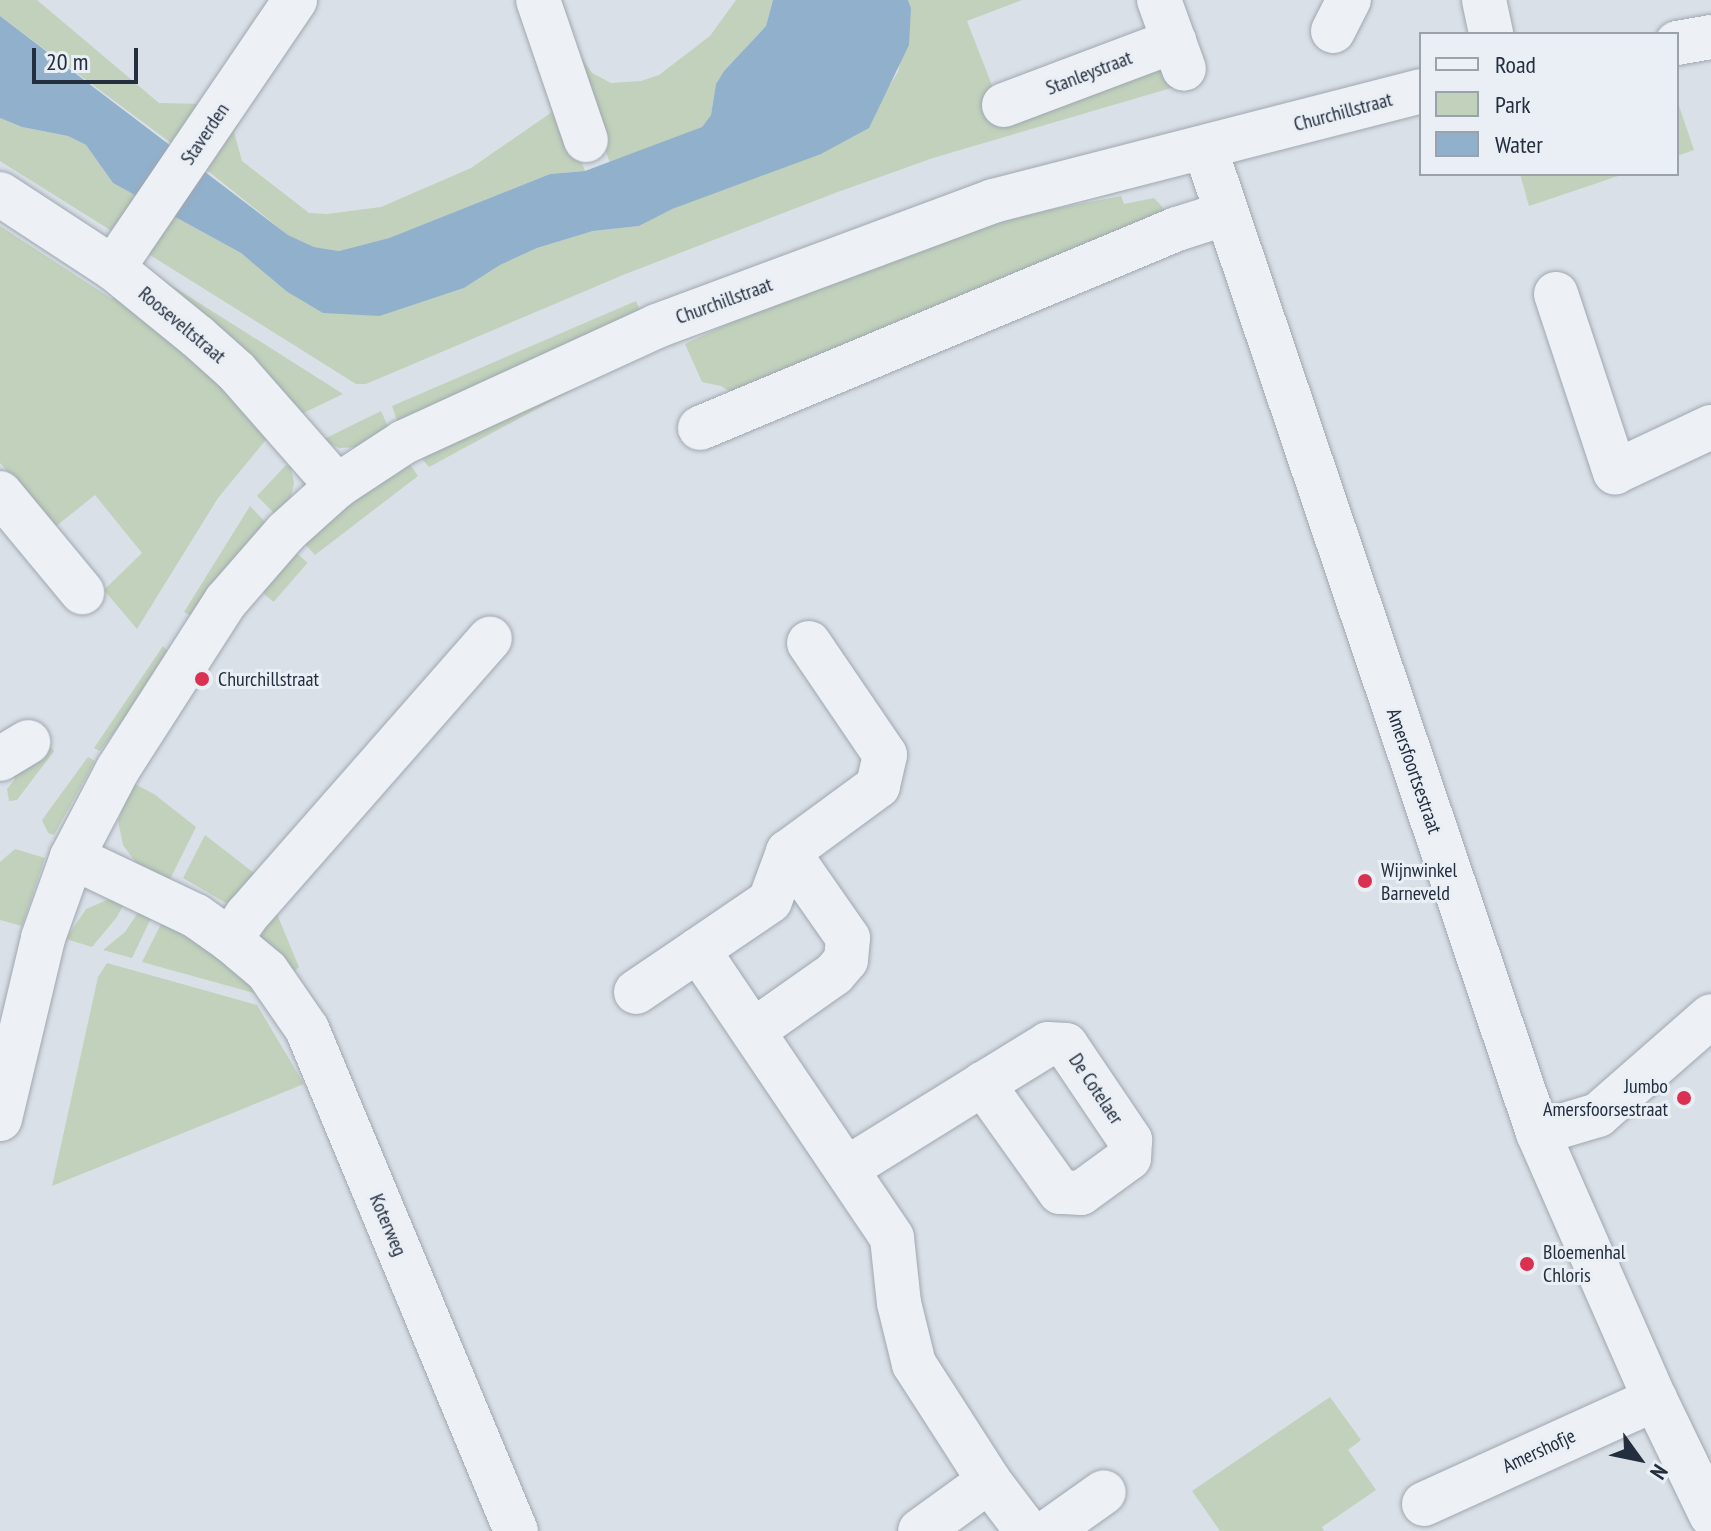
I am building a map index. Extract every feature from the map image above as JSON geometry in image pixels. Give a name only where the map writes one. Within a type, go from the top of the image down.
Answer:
[{"type":"street","name":"Staverden","points":[[113,268],[295,0]]},
{"type":"street","points":[[538,0],[586,140]]},
{"type":"street","name":"Stanleystraat","points":[[1004,105],[1179,55],[1159,0]]},
{"type":"street","points":[[1484,0],[1491,32]]},
{"type":"street","points":[[1679,43],[1711,37]]},
{"type":"street","name":"Churchillstraat","points":[[0,1119],[43,938],[72,857],[149,717],[226,601],[286,532],[337,486],[404,442],[657,326],[993,201],[1419,92]]},
{"type":"street","name":"Amersfoortsestraat","points":[[1205,148],[1224,214],[1538,1133],[1655,1399],[1711,1515]]},
{"type":"street","name":"Rooseveltstraat","points":[[0,194],[113,268],[237,372],[337,486]]},
{"type":"street","points":[[700,428],[1177,229],[1224,214]]},
{"type":"street","points":[[1556,294],[1615,472],[1711,427]]},
{"type":"street","points":[[0,493],[82,592]]},
{"type":"street","points":[[230,940],[247,915],[490,638]]},
{"type":"street","points":[[636,992],[770,901],[788,852],[878,786],[885,755],[809,643]]},
{"type":"street","points":[[753,1031],[834,974],[846,960],[848,938],[788,852]]},
{"type":"street","name":"Koterweg","points":[[72,857],[175,905],[230,940],[267,971],[307,1029],[516,1531]]},
{"type":"street","points":[[698,950],[892,1238],[899,1303],[914,1364],[989,1481],[1027,1531]]},
{"type":"street","points":[[1538,1133],[1598,1115],[1711,1016]]},
{"type":"street","points":[[846,1169],[983,1084]]},
{"type":"street","name":"Amershofje","points":[[1424,1504],[1655,1399]]},
{"type":"street","points":[[920,1531],[989,1481]]},
{"type":"street","points":[[1049,1531],[1104,1492]]},
{"type":"green space","points":[[0,0],[37,0],[159,103],[205,104],[175,146],[0,16]]},
{"type":"green space","points":[[516,0],[531,0],[561,107],[585,171],[550,174],[389,238],[339,251],[314,247],[288,235],[203,167],[245,111],[234,132],[242,161],[309,213],[327,214],[381,207],[471,168],[552,112]]},
{"type":"green space","points":[[551,0],[562,0],[579,54],[592,73],[611,83],[641,81],[659,75],[710,36],[736,0],[773,0],[766,26],[724,71],[716,84],[711,115],[702,127],[610,163]]},
{"type":"green space","points":[[908,0],[1022,0],[967,21],[1007,124],[1133,80],[1147,60],[1157,57],[1178,86],[933,158],[835,193],[623,275],[366,384],[356,384],[0,161],[0,118],[22,127],[68,136],[86,145],[113,183],[241,253],[286,291],[380,316],[464,288],[500,265],[537,248],[593,231],[639,226],[886,91],[898,72],[911,8]]},
{"type":"green space","points":[[1679,106],[1694,150],[1679,155]]},
{"type":"green space","points":[[1521,176],[1618,176],[1529,206]]},
{"type":"green space","points":[[1121,196],[1124,204],[1154,198],[1167,212],[736,395],[721,386],[702,382],[685,344],[842,270],[1011,217]]},
{"type":"green space","points":[[0,226],[112,299],[115,295],[171,334],[269,436],[218,498],[137,629],[104,590],[142,553],[95,495],[55,527],[0,463]]},
{"type":"green space","points":[[152,273],[343,394],[295,417]]},
{"type":"green space","points":[[636,301],[640,310],[399,426],[392,406]]},
{"type":"green space","points":[[569,387],[570,391],[429,467],[418,454]]},
{"type":"green space","points":[[381,411],[390,431],[362,447],[339,448],[322,440]]},
{"type":"green space","points":[[408,461],[418,476],[315,555],[303,542],[338,510]]},
{"type":"green space","points":[[286,465],[291,467],[294,483],[291,498],[279,518],[257,496]]},
{"type":"green space","points":[[250,506],[270,527],[194,617],[184,612]]},
{"type":"green space","points":[[294,551],[308,563],[273,602],[260,590]]},
{"type":"green space","points":[[163,646],[170,654],[143,694],[100,751],[94,748]]},
{"type":"green space","points":[[46,740],[54,751],[17,800],[9,801],[7,789],[15,779],[9,770]]},
{"type":"green space","points":[[88,757],[95,761],[54,835],[48,833],[42,820]]},
{"type":"green space","points":[[133,783],[154,794],[196,827],[169,881],[140,868],[123,845],[118,821]]},
{"type":"green space","points":[[205,835],[263,880],[238,910],[183,878]]},
{"type":"green space","points":[[15,849],[45,858],[22,926],[0,920],[0,862]]},
{"type":"green space","points":[[107,900],[126,900],[117,917],[92,947],[66,939],[86,909]]},
{"type":"green space","points":[[274,907],[299,967],[290,975],[259,941]]},
{"type":"green space","points":[[139,911],[154,912],[132,958],[103,950],[125,932]]},
{"type":"green space","points":[[164,918],[207,943],[261,995],[142,962]]},
{"type":"green space","points":[[107,963],[257,1005],[304,1084],[52,1186],[98,977]]},
{"type":"green space","points":[[1330,1397],[1361,1440],[1348,1450],[1376,1490],[1322,1527],[1324,1531],[1220,1531],[1192,1491]]},
{"type":"water","points":[[773,0],[908,0],[911,8],[909,45],[869,128],[821,154],[672,209],[639,226],[593,231],[537,248],[500,265],[464,288],[380,316],[323,313],[286,291],[241,253],[113,183],[86,145],[68,136],[22,127],[0,118],[0,16],[288,235],[314,247],[339,251],[389,238],[550,174],[585,171],[702,127],[711,115],[716,84],[724,71],[766,26]]},
{"type":"place","name":"Churchillstraat","points":[[202,679]]},
{"type":"place","name":"Wijnwinkel Barneveld","points":[[1365,881]]},
{"type":"place","name":"Jumbo Amersfoorsestraat","points":[[1684,1098]]},
{"type":"place","name":"Bloemenhal Chloris","points":[[1527,1264]]}]
